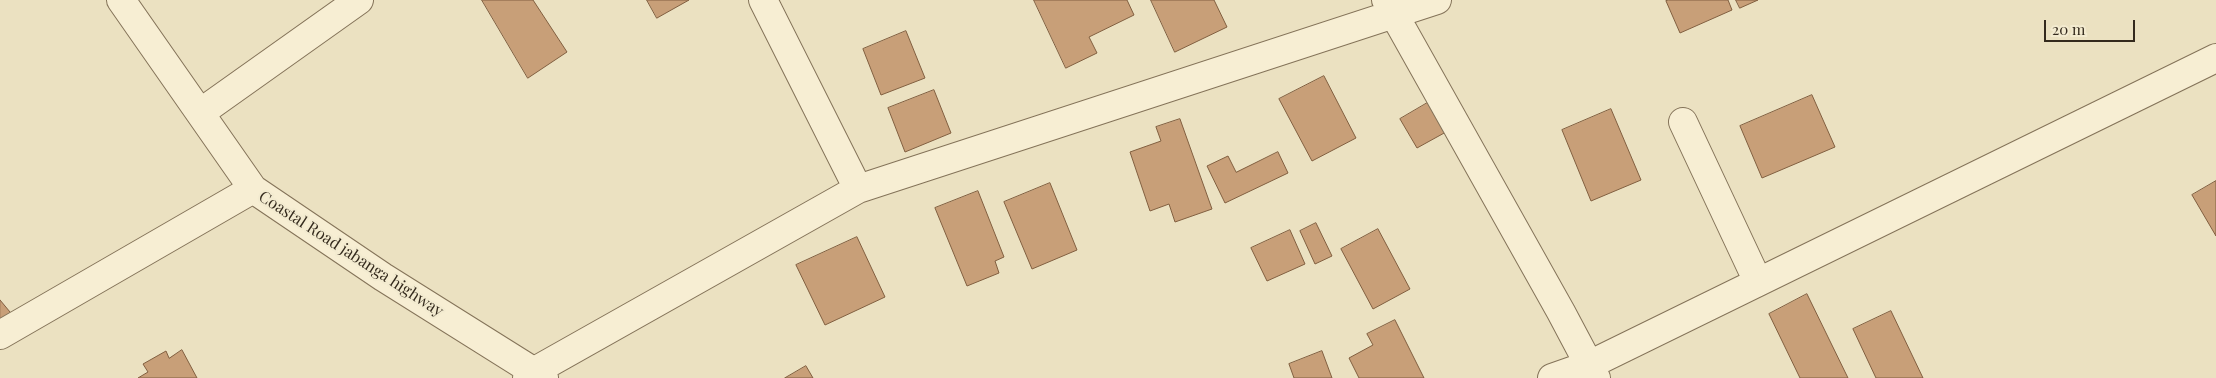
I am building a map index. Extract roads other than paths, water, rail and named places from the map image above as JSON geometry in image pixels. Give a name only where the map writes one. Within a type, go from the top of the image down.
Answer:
[{"type":"street","name":"Coastal Road jabanga highway","points":[[121,0],[253,189],[534,376]]},
{"type":"street","points":[[200,113],[359,0]]},
{"type":"street","points":[[763,0],[858,189]]},
{"type":"street","points":[[534,376],[858,189],[1390,7],[1437,0]]},
{"type":"street","points":[[1390,7],[1592,371]]},
{"type":"street","points":[[1552,378],[1592,371],[1758,282],[2216,58]]},
{"type":"street","points":[[1683,122],[1758,282]]},
{"type":"street","points":[[0,335],[253,189]]}]
